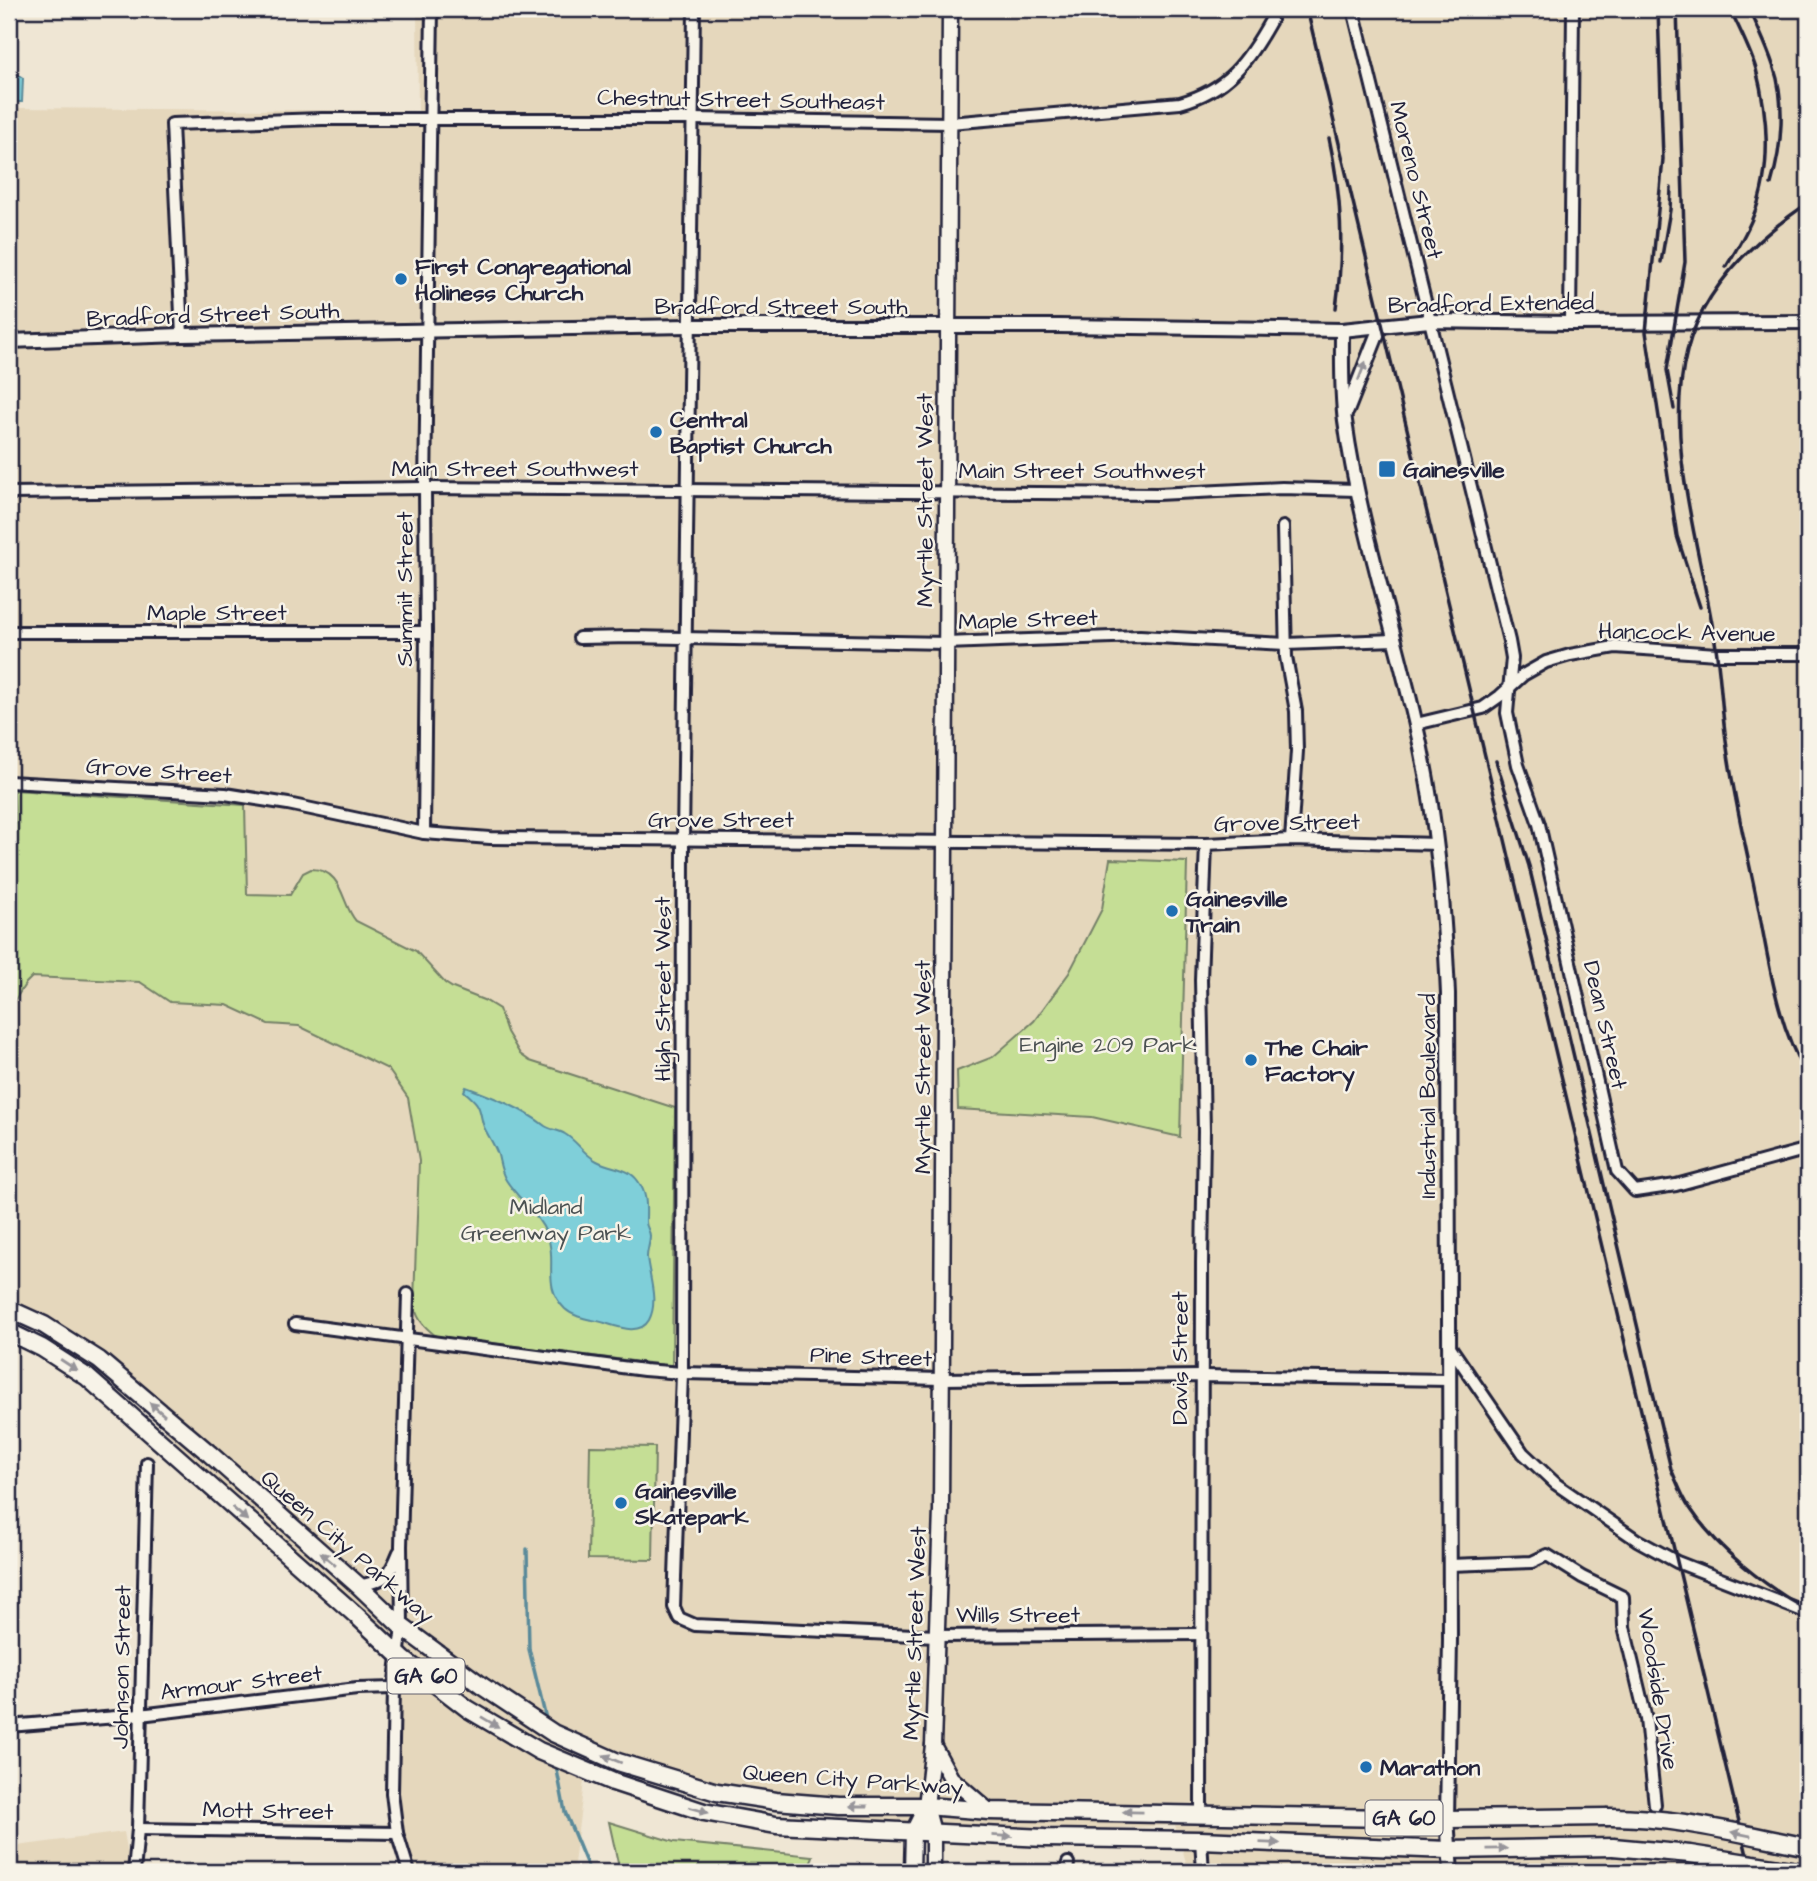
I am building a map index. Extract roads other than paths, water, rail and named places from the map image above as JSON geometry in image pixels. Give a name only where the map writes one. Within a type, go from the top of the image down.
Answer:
[{"type":"main road","name":"Myrtle Street West","points":[[926,1806],[933,1745],[942,1510],[950,9]]},
{"type":"main road","name":"Queen City Parkway","points":[[9,1309],[44,1325],[99,1360],[210,1454],[402,1627],[539,1725],[618,1762],[717,1792],[776,1801],[989,1811],[1447,1819],[1631,1817],[1696,1825],[1808,1847]]},
{"type":"main road","name":"Queen City Parkway","points":[[9,1332],[42,1348],[87,1377],[399,1655],[468,1709],[523,1742],[613,1782],[704,1812],[776,1825],[1045,1838],[1202,1840],[1448,1850],[1613,1847],[1690,1854],[1804,1872]]},
{"type":"main road","points":[[933,1745],[951,1778],[989,1811]]},
{"type":"main road","points":[[912,1872],[914,1832],[926,1806]]},
{"type":"main road","points":[[926,1806],[933,1832],[933,1872]]},
{"type":"main road","name":"Davis Street","points":[[1201,1813],[1202,1840]]},
{"type":"street","name":"Summit Street","points":[[424,832],[425,488],[432,9]]},
{"type":"street","name":"High Street West","points":[[694,9],[683,840],[682,1373],[674,1607],[679,1618],[695,1625],[710,1625]]},
{"type":"street","name":"Moreno Street","points":[[1353,9],[1509,640],[1512,658],[1509,689]]},
{"type":"street","points":[[1570,323],[1573,9]]},
{"type":"street","name":"Chestnut Street Southeast","points":[[181,334],[172,124],[322,118],[692,118],[950,123],[1180,103],[1191,100],[1229,79],[1250,57],[1271,20]]},
{"type":"street","name":"Bradford Extended","points":[[1175,329],[1342,330],[1429,321],[1808,322]]},
{"type":"street","points":[[1345,418],[1381,325]]},
{"type":"street","name":"Bradford Street South","points":[[9,341],[181,334],[689,326],[1175,329]]},
{"type":"street","name":"Industrial Boulevard","points":[[1342,330],[1345,418],[1357,490],[1416,724],[1437,844],[1445,909],[1448,994],[1450,1565],[1447,1819],[1451,1872]]},
{"type":"street","name":"Main Street Southwest","points":[[9,493],[425,488],[1157,494],[1282,488],[1357,490]]},
{"type":"street","points":[[1283,527],[1286,657],[1296,711],[1297,751],[1291,840]]},
{"type":"street","name":"Maple Street","points":[[9,632],[426,632]]},
{"type":"street","name":"Maple Street","points":[[579,638],[946,643],[1140,636],[1286,643],[1395,640]]},
{"type":"street","name":"Hancock Avenue","points":[[1416,724],[1483,708],[1523,675],[1546,662],[1570,655],[1615,647],[1717,654],[1808,654]]},
{"type":"street","name":"Dean Street","points":[[1509,689],[1507,713],[1518,765],[1539,824],[1617,1171],[1635,1191],[1676,1185],[1808,1149]]},
{"type":"street","name":"Grove Street","points":[[9,782],[225,794],[424,832],[490,838],[1206,844],[1291,840],[1437,844]]},
{"type":"street","name":"Davis Street","points":[[1201,1813],[1204,1131],[1201,979],[1206,844]]},
{"type":"street","points":[[408,1294],[401,1546],[402,1627],[394,1688],[392,1793],[397,1833],[409,1872]]},
{"type":"street","name":"Pine Street","points":[[295,1324],[682,1373],[942,1379],[1202,1376],[1449,1380]]},
{"type":"street","points":[[1449,1345],[1523,1453],[1556,1484],[1637,1540],[1677,1562],[1808,1613]]},
{"type":"street","name":"Johnson Street","points":[[134,1872],[138,1829],[147,1464]]},
{"type":"street","points":[[359,1586],[384,1579],[391,1574],[401,1546]]},
{"type":"street","name":"Woodside Drive","points":[[1450,1565],[1532,1562],[1547,1555],[1582,1577],[1623,1597],[1624,1627],[1646,1719],[1655,1805]]},
{"type":"street","name":"Wills Street","points":[[710,1625],[936,1636],[1201,1634]]},
{"type":"street","name":"Armour Street","points":[[9,1726],[140,1715],[357,1689],[394,1688]]},
{"type":"street","name":"Mott Street","points":[[138,1829],[397,1833]]},
{"type":"street","name":"Davis Street","points":[[1202,1840],[1203,1872]]},
{"type":"water","points":[[9,69],[23,78],[22,102],[9,102]]},
{"type":"water","points":[[466,1087],[507,1104],[563,1133],[592,1158],[625,1171],[638,1181],[646,1201],[646,1224],[650,1236],[647,1257],[653,1297],[652,1313],[645,1325],[628,1329],[584,1318],[569,1312],[558,1300],[552,1282],[547,1235],[504,1177],[478,1106],[464,1091]]},
{"type":"waterway","points":[[527,1549],[529,1649],[547,1723]]},
{"type":"waterway","points":[[556,1765],[565,1812],[590,1872]]},
{"type":"railway","points":[[1307,9],[1751,1872]]},
{"type":"railway","points":[[1658,9],[1663,159],[1646,332],[1677,536],[1700,607]]},
{"type":"railway","points":[[1674,409],[1667,370],[1685,262],[1677,9]]},
{"type":"railway","points":[[1726,267],[1754,214],[1760,197],[1766,160],[1765,123],[1756,69],[1730,9]]},
{"type":"railway","points":[[1750,9],[1771,58],[1780,94],[1780,140],[1771,184]]},
{"type":"railway","points":[[1329,138],[1337,181],[1340,223],[1336,308]]},
{"type":"railway","points":[[1661,262],[1671,188]]},
{"type":"railway","points":[[1808,203],[1751,249],[1718,286],[1705,306],[1687,351],[1679,425],[1682,464],[1711,619],[1737,804],[1776,997],[1789,1039],[1808,1078]]},
{"type":"railway","points":[[1496,761],[1529,866],[1671,1469],[1687,1504],[1714,1538],[1743,1566],[1808,1610]]},
{"type":"place","name":"First Congregational Holiness Church","points":[[401,279]]},
{"type":"place","name":"Central Baptist Church","points":[[656,432]]},
{"type":"place","name":"Gainesville","points":[[1387,469]]},
{"type":"place","name":"Gainesville Train","points":[[1172,911]]},
{"type":"place","name":"The Chair Factory","points":[[1251,1060]]},
{"type":"place","name":"Gainesville Skatepark","points":[[621,1503]]},
{"type":"place","name":"Marathon","points":[[1366,1767]]},
{"type":"park label","name":"Engine 209 Park","points":[[1108,1044]]},
{"type":"park label","name":"Midland Greenway Park","points":[[546,1219]]}]
